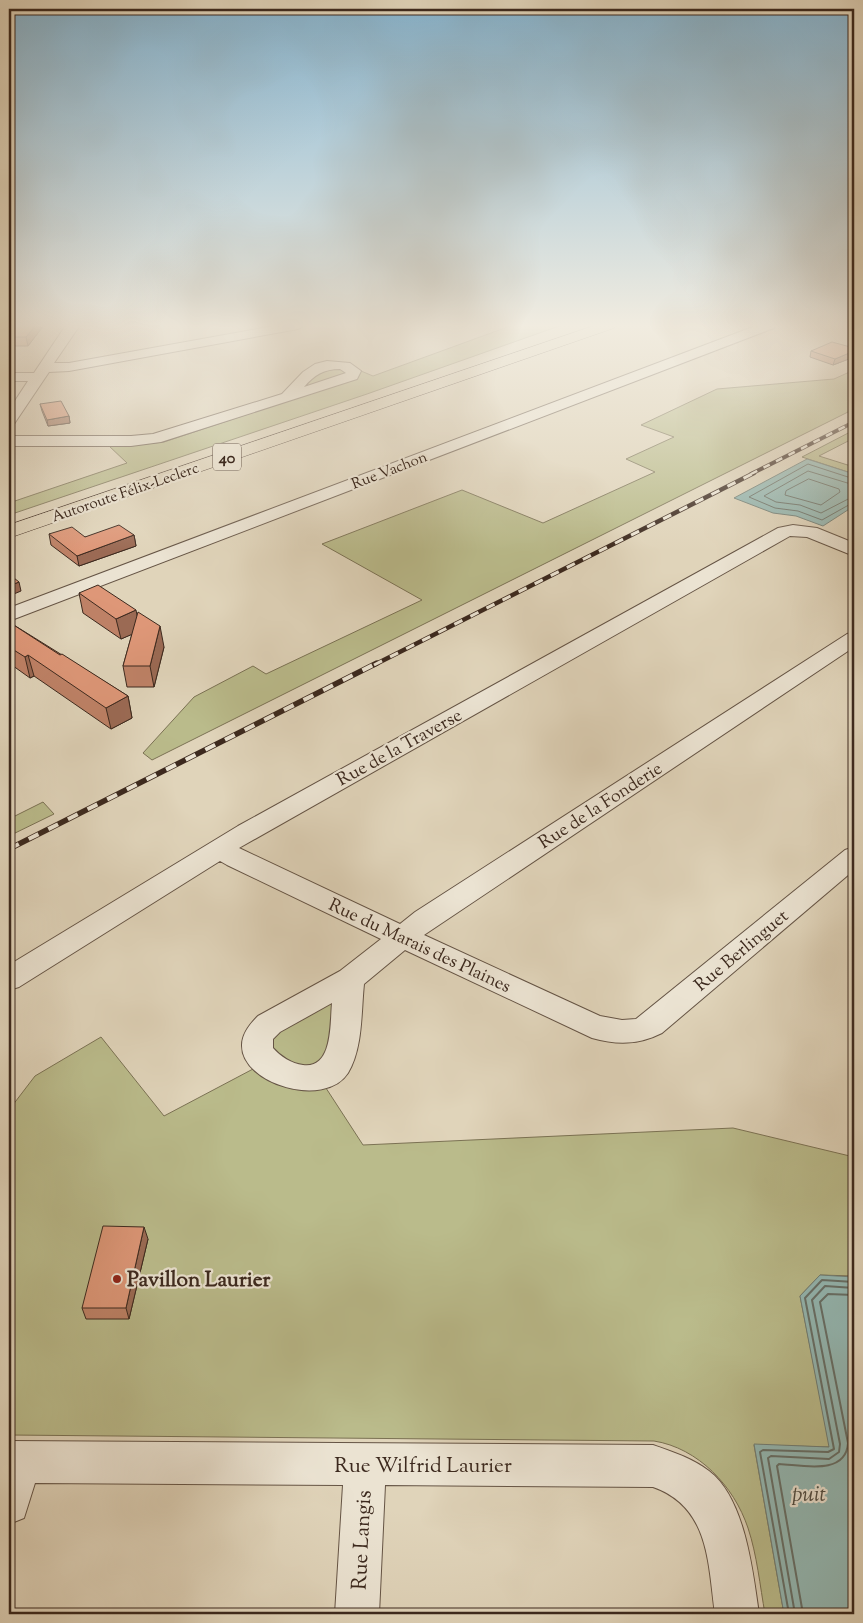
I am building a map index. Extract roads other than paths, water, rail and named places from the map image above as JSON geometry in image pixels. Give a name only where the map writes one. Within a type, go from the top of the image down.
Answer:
[{"type":"highway","name":"Autoroute Félix-Leclerc","points":[[9,524],[367,401]]},
{"type":"highway","name":"Autoroute Félix-Leclerc","points":[[9,532],[388,401]]},
{"type":"street","points":[[9,421],[23,401]]},
{"type":"street","points":[[9,441],[151,440],[275,401]]},
{"type":"street","name":"Rue Vachon","points":[[9,616],[571,401]]},
{"type":"street","name":"Rue de la Traverse","points":[[9,979],[255,827],[784,532],[796,530],[854,550]]},
{"type":"street","name":"Rue de la Fonderie","points":[[350,979],[425,919],[854,638]]},
{"type":"street","name":"Rue du Marais des Plaines","points":[[221,848],[236,859],[592,1026],[623,1032]]},
{"type":"street","name":"Rue Berlinguet","points":[[623,1032],[639,1030],[651,1025],[854,856]]},
{"type":"street","points":[[9,1503],[14,1462]]},
{"type":"street","name":"Rue Wilfrid Laurier","points":[[14,1462],[653,1466],[665,1469],[690,1482],[701,1491],[712,1505],[724,1536],[737,1614]]},
{"type":"street","name":"Rue Langis","points":[[357,1614],[365,1465]]},
{"type":"water","points":[[807,459],[854,474],[854,506],[823,526],[796,516],[773,513],[734,498]]},
{"type":"water","name":"puit","points":[[820,1275],[854,1277],[854,1614],[784,1614],[754,1444],[829,1447],[800,1296]]},
{"type":"railway","points":[[751,474],[854,422]]},
{"type":"railway","points":[[374,665],[754,473]]},
{"type":"railway","points":[[9,849],[377,663]]},
{"type":"place","name":"Pavillon Laurier","points":[[117,1279]]}]
